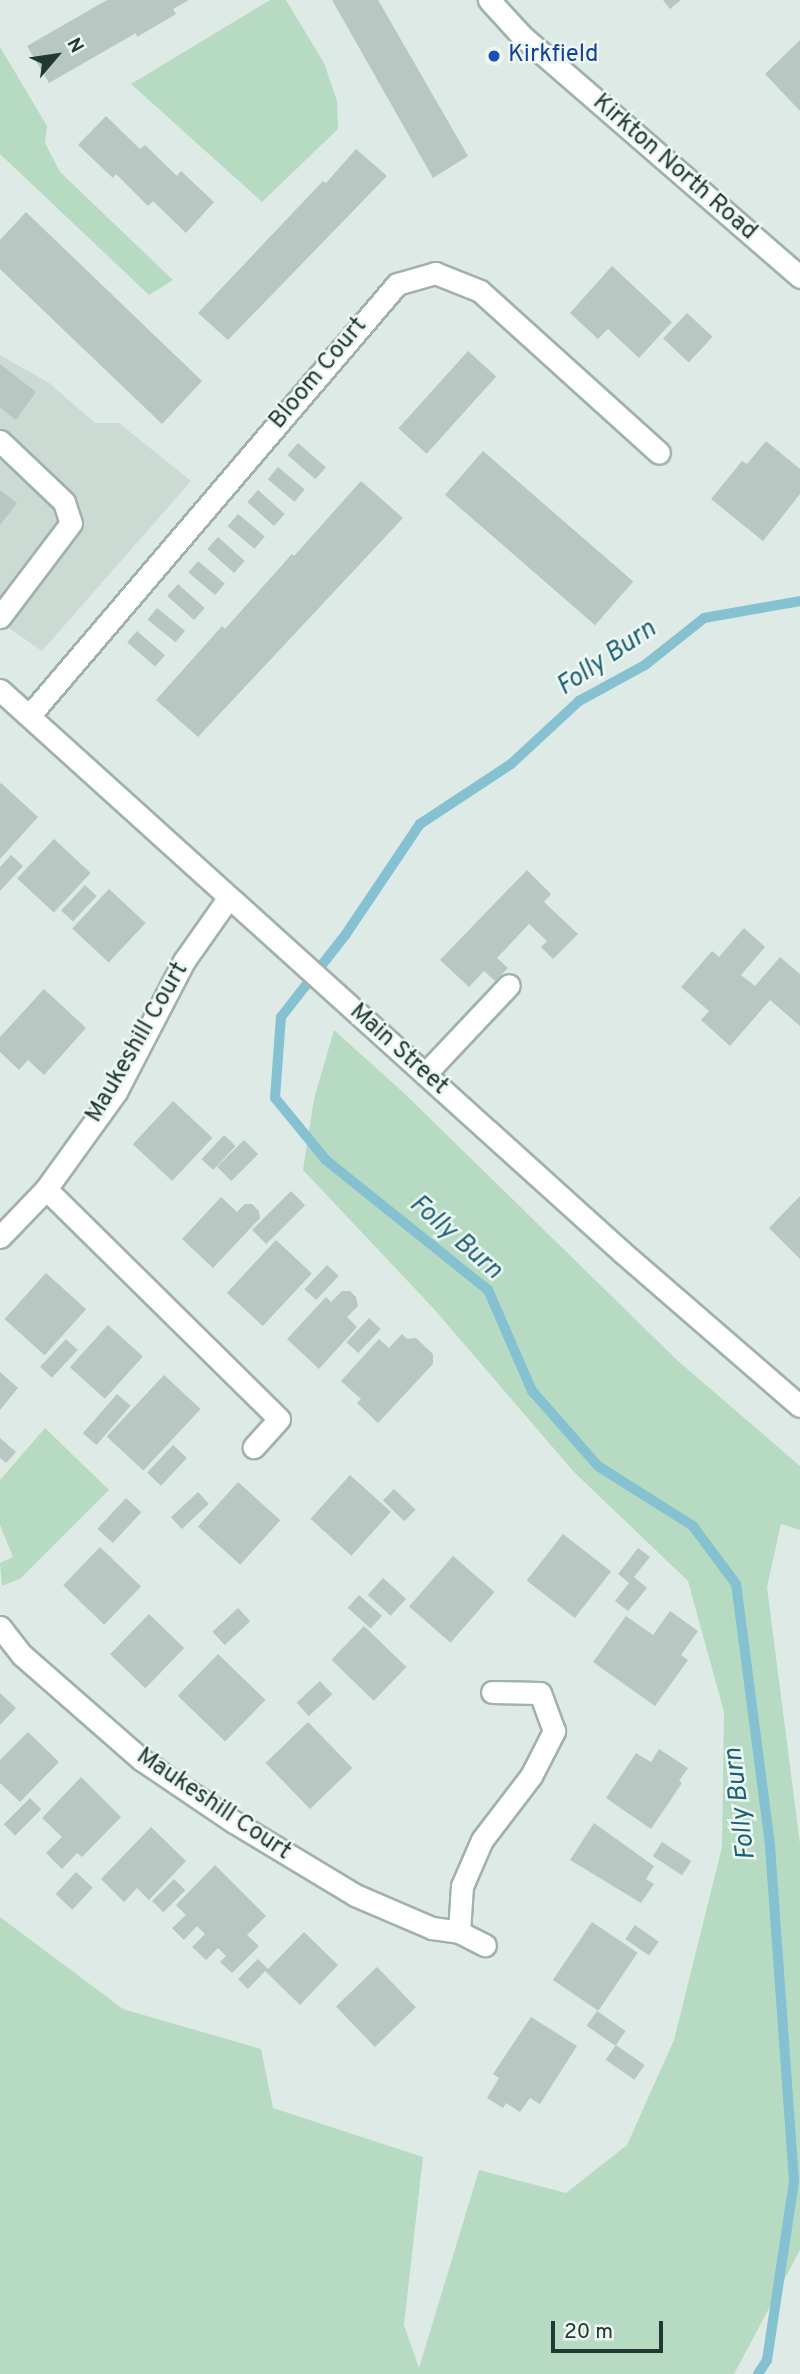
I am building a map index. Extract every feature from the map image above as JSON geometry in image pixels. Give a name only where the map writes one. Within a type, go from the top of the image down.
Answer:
[{"type":"street","name":"Kirkton North Road","points":[[489,0],[522,36],[800,277]]},
{"type":"street","name":"Bloom Court","points":[[29,716],[397,284],[435,273],[480,291],[659,453]]},
{"type":"street","points":[[0,442],[64,502],[71,523],[0,617]]},
{"type":"street","name":"Main Street","points":[[0,690],[622,1252],[800,1406]]},
{"type":"street","name":"Maukeshill Court","points":[[0,1237],[46,1189],[116,1092],[184,961],[229,897]]},
{"type":"street","points":[[425,1073],[509,985]]},
{"type":"street","points":[[46,1189],[279,1419],[254,1447]]},
{"type":"street","name":"Maukeshill Court","points":[[0,1627],[22,1655],[142,1760],[234,1822],[355,1895],[432,1928],[459,1932],[485,1945]]},
{"type":"street","points":[[459,1932],[462,1886],[481,1840],[531,1776],[554,1731],[540,1693],[492,1692]]},
{"type":"shaded area","points":[[0,355],[49,383],[95,423],[119,423],[191,481],[42,651],[0,622]]},
{"type":"green space","points":[[270,0],[286,0],[324,63],[337,101],[338,129],[262,202],[131,84]]},
{"type":"green space","points":[[0,47],[47,126],[45,143],[60,172],[173,280],[149,295],[0,154]]},
{"type":"green space","points":[[334,1030],[406,1095],[678,1361],[800,1466],[800,1530],[781,1524],[767,1587],[800,1844],[800,2250],[734,2374],[0,2374],[0,1917],[123,2009],[261,2049],[273,2108],[423,2157],[404,2325],[419,2368],[479,2170],[566,2193],[627,2145],[674,2040],[722,1847],[724,1712],[688,1581],[574,1472],[434,1309],[303,1170],[314,1099]]},
{"type":"green space","points":[[45,1428],[109,1490],[21,1578],[2,1586],[0,1563],[13,1557],[0,1525],[0,1480]]},
{"type":"building","points":[[107,0],[189,0],[173,9],[176,14],[137,37],[136,33],[49,83],[27,46]]},
{"type":"building","points":[[332,0],[378,0],[468,156],[433,178]]},
{"type":"building","points":[[663,0],[681,0],[670,9]]},
{"type":"building","points":[[800,40],[800,111],[765,74]]},
{"type":"building","points":[[106,116],[140,149],[145,145],[177,176],[181,171],[214,202],[186,233],[153,201],[148,206],[116,174],[113,178],[78,145]]},
{"type":"building","points":[[356,149],[387,176],[228,340],[198,313]]},
{"type":"building","points":[[26,212],[202,381],[162,424],[0,269],[0,240]]},
{"type":"building","points":[[612,266],[672,322],[639,358],[608,329],[598,339],[570,313]]},
{"type":"building","points":[[687,313],[713,337],[689,362],[663,339]]},
{"type":"building","points":[[468,351],[496,376],[427,454],[398,428]]},
{"type":"building","points":[[0,364],[36,392],[16,420],[0,407]]},
{"type":"building","points":[[766,441],[800,469],[800,494],[763,541],[711,499],[742,461],[747,464]]},
{"type":"building","points":[[298,443],[326,467],[315,479],[288,455]]},
{"type":"building","points":[[483,451],[633,582],[595,625],[445,495]]},
{"type":"building","points":[[278,467],[305,489],[295,502],[268,479]]},
{"type":"building","points":[[361,481],[403,518],[198,737],[156,700],[222,626],[225,629]]},
{"type":"building","points":[[0,490],[17,503],[0,525]]},
{"type":"building","points":[[258,490],[285,514],[274,526],[247,502]]},
{"type":"building","points":[[238,514],[265,536],[255,549],[228,526]]},
{"type":"building","points":[[218,537],[245,561],[234,573],[207,549]]},
{"type":"building","points":[[198,561],[225,583],[215,595],[188,572]]},
{"type":"building","points":[[178,584],[205,608],[194,620],[167,596]]},
{"type":"building","points":[[157,608],[185,631],[176,642],[148,620]]},
{"type":"building","points":[[137,631],[165,655],[155,667],[127,642]]},
{"type":"building","points":[[0,784],[38,817],[0,859]]},
{"type":"building","points":[[54,839],[91,873],[54,913],[17,878]]},
{"type":"building","points":[[11,855],[23,866],[0,891],[0,867]]},
{"type":"building","points":[[527,870],[551,894],[544,902],[578,934],[553,959],[541,947],[547,941],[529,924],[497,958],[508,968],[495,981],[484,971],[469,987],[440,960]]},
{"type":"building","points":[[85,885],[97,896],[73,922],[61,911]]},
{"type":"building","points":[[109,889],[146,923],[109,963],[72,928]]},
{"type":"building","points":[[744,928],[765,947],[741,975],[755,986],[780,957],[800,974],[800,1026],[770,1000],[730,1046],[701,1020],[709,1011],[681,987],[712,951],[719,957]]},
{"type":"building","points":[[44,989],[86,1028],[44,1075],[28,1060],[19,1070],[0,1052],[0,1037]]},
{"type":"building","points":[[173,1101],[212,1138],[172,1181],[133,1144]]},
{"type":"building","points":[[224,1135],[236,1146],[213,1170],[201,1159]]},
{"type":"building","points":[[244,1140],[258,1154],[231,1181],[217,1167]]},
{"type":"building","points":[[291,1191],[305,1205],[266,1244],[252,1230]]},
{"type":"building","points":[[800,1196],[800,1259],[769,1228]]},
{"type":"building","points":[[221,1197],[237,1212],[245,1204],[252,1204],[259,1211],[260,1218],[213,1268],[182,1239]]},
{"type":"building","points":[[276,1240],[312,1273],[263,1326],[227,1293]]},
{"type":"building","points":[[327,1265],[339,1276],[316,1300],[304,1289]]},
{"type":"building","points":[[46,1273],[86,1309],[45,1355],[5,1319]]},
{"type":"building","points":[[342,1291],[350,1291],[356,1297],[358,1306],[347,1317],[357,1327],[319,1369],[287,1339],[326,1297],[331,1302]]},
{"type":"building","points":[[369,1318],[381,1329],[358,1353],[346,1342]]},
{"type":"building","points":[[108,1325],[143,1356],[105,1399],[70,1367]]},
{"type":"building","points":[[402,1334],[407,1339],[416,1338],[433,1354],[433,1364],[378,1423],[357,1403],[361,1399],[341,1381],[379,1339],[389,1348]]},
{"type":"building","points":[[66,1339],[78,1350],[52,1378],[40,1367]]},
{"type":"building","points":[[0,1372],[18,1388],[0,1410]]},
{"type":"building","points":[[164,1375],[201,1409],[143,1471],[107,1436]]},
{"type":"building","points":[[117,1394],[131,1406],[96,1445],[83,1433]]},
{"type":"building","points":[[0,1438],[16,1452],[6,1463],[0,1458]]},
{"type":"building","points":[[173,1445],[187,1458],[161,1486],[147,1473]]},
{"type":"building","points":[[350,1475],[391,1512],[351,1556],[311,1519]]},
{"type":"building","points":[[238,1482],[280,1520],[240,1565],[198,1527]]},
{"type":"building","points":[[394,1489],[416,1510],[404,1521],[383,1501]]},
{"type":"building","points":[[198,1492],[209,1504],[182,1529],[171,1517]]},
{"type":"building","points":[[126,1498],[141,1512],[113,1543],[97,1529]]},
{"type":"building","points":[[563,1534],[611,1572],[575,1618],[527,1580]]},
{"type":"building","points":[[100,1547],[141,1587],[104,1625],[63,1585]]},
{"type":"building","points":[[638,1548],[650,1557],[634,1577],[647,1588],[628,1611],[615,1601],[629,1583],[618,1574]]},
{"type":"building","points":[[453,1556],[495,1592],[451,1643],[409,1607]]},
{"type":"building","points":[[383,1578],[406,1599],[391,1616],[368,1595]]},
{"type":"building","points":[[359,1595],[382,1616],[371,1628],[348,1608]]},
{"type":"building","points":[[238,1608],[250,1621],[225,1645],[212,1632]]},
{"type":"building","points":[[670,1611],[698,1631],[681,1655],[688,1660],[655,1706],[593,1662],[626,1616],[653,1635]]},
{"type":"building","points":[[149,1614],[184,1648],[145,1688],[110,1654]]},
{"type":"building","points":[[364,1626],[406,1667],[374,1701],[331,1660]]},
{"type":"building","points":[[218,1654],[265,1700],[225,1742],[178,1696]]},
{"type":"building","points":[[320,1681],[332,1694],[309,1716],[297,1703]]},
{"type":"building","points":[[0,1693],[16,1708],[0,1725]]},
{"type":"building","points":[[308,1722],[352,1768],[310,1809],[266,1763]]},
{"type":"building","points":[[28,1732],[59,1762],[20,1802],[0,1783],[0,1760]]},
{"type":"building","points":[[659,1749],[688,1768],[679,1781],[682,1783],[651,1829],[606,1798],[636,1753],[651,1762]]},
{"type":"building","points":[[81,1777],[121,1817],[82,1857],[77,1853],[62,1869],[46,1853],[62,1837],[42,1818]]},
{"type":"building","points":[[30,1798],[41,1809],[15,1835],[4,1824]]},
{"type":"building","points":[[594,1823],[654,1866],[646,1879],[654,1884],[641,1903],[570,1860]]},
{"type":"building","points":[[151,1827],[186,1861],[149,1900],[137,1888],[124,1902],[101,1879]]},
{"type":"building","points":[[662,1842],[691,1861],[682,1875],[653,1856]]},
{"type":"building","points":[[215,1865],[266,1916],[247,1935],[259,1946],[232,1973],[220,1962],[226,1956],[218,1948],[206,1960],[192,1947],[205,1934],[197,1926],[184,1940],[172,1928],[186,1915],[176,1905]]},
{"type":"building","points":[[76,1872],[93,1888],[72,1910],[56,1894]]},
{"type":"building","points":[[174,1879],[185,1890],[163,1912],[152,1901]]},
{"type":"building","points":[[592,1922],[638,1953],[598,2011],[553,1980]]},
{"type":"building","points":[[635,1925],[659,1942],[649,1956],[625,1939]]},
{"type":"building","points":[[304,1932],[338,1965],[300,2005],[265,1971],[248,1989],[238,1979],[258,1959],[268,1969]]},
{"type":"building","points":[[377,1967],[416,2007],[375,2047],[336,2007]]},
{"type":"building","points":[[597,2011],[626,2031],[615,2046],[587,2026]]},
{"type":"building","points":[[531,2017],[577,2046],[540,2104],[530,2098],[520,2112],[506,2103],[503,2108],[487,2098],[499,2078],[493,2074]]},
{"type":"building","points":[[616,2045],[645,2065],[634,2080],[606,2060]]},
{"type":"waterway","name":"Folly Burn","points":[[758,2374],[767,2360],[794,2181],[770,1845],[736,1584],[693,1526],[598,1466],[532,1391],[488,1290],[326,1160],[275,1098],[281,1017],[346,934],[420,824],[511,764],[579,701],[645,665],[704,618],[800,601]]},
{"type":"place","name":"Kirkfield","points":[[494,56]]}]
